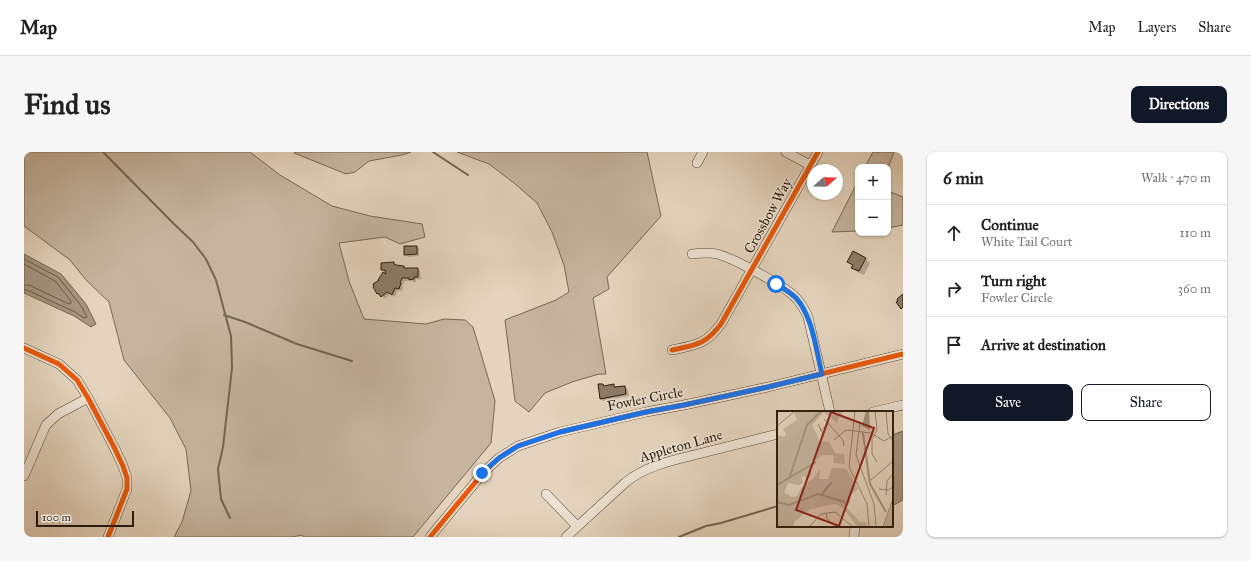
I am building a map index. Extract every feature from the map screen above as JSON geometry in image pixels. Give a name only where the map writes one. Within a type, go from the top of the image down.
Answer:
[{"type":"street","points":[[697,163],[704,152]]},
{"type":"street","points":[[786,152],[808,164]]},
{"type":"street","name":"Crossbow Way","points":[[811,164],[818,152]]},
{"type":"street","name":"Crossbow Way","points":[[672,350],[692,346],[702,342],[712,335],[721,324],[807,170]]},
{"type":"street","points":[[692,254],[717,254],[729,258],[786,290],[796,298],[803,306],[808,317],[830,411]]},
{"type":"street","points":[[24,348],[59,364],[77,380],[88,398],[123,466],[127,478],[127,489],[108,537]]},
{"type":"street","name":"Fowler Circle","points":[[430,537],[482,473],[499,458],[518,446],[560,432],[646,412],[760,389],[903,354]]},
{"type":"street","points":[[24,476],[46,425],[58,414],[88,398]]},
{"type":"street","points":[[877,411],[903,405]]},
{"type":"street","name":"Appleton Lane","points":[[566,537],[634,475],[644,470],[777,434]]},
{"type":"street","points":[[546,494],[578,526]]},
{"type":"street","points":[[854,537],[855,527]]},
{"type":"shaded area","points":[[24,152],[250,152],[280,175],[332,206],[370,216],[422,224],[425,237],[400,244],[385,237],[339,243],[349,281],[364,319],[426,324],[444,319],[465,320],[473,327],[495,401],[491,443],[413,537],[304,537],[302,535],[292,537],[174,537],[182,522],[191,491],[186,449],[170,418],[124,360],[109,302],[86,280],[70,260],[24,226]]},
{"type":"shaded area","points":[[411,152],[369,161],[355,172],[346,174],[294,153]]},
{"type":"shaded area","points":[[457,152],[647,152],[661,216],[607,277],[609,289],[593,298],[606,374],[599,374],[572,382],[545,393],[529,412],[515,401],[505,320],[556,300],[569,292],[564,265],[552,232],[537,203],[489,164]]},
{"type":"shaded area","points":[[873,152],[894,152],[890,164],[867,164]]},
{"type":"shaded area","points":[[855,187],[855,231],[832,232]]},
{"type":"shaded area","points":[[891,192],[903,197],[903,225],[891,227]]},
{"type":"water","points":[[24,254],[61,274],[86,304],[96,324],[91,327],[74,316],[24,293]]},
{"type":"water","points":[[903,431],[903,500],[893,505],[893,435]]},
{"type":"building","points":[[404,246],[417,246],[417,254],[404,255]]},
{"type":"building","points":[[853,251],[866,258],[859,271],[851,268],[853,265],[847,262]]},
{"type":"building","points":[[394,262],[396,265],[404,266],[404,268],[418,268],[418,277],[414,277],[414,279],[409,280],[409,278],[402,278],[399,289],[395,288],[392,295],[387,292],[381,297],[378,293],[377,294],[373,284],[379,280],[383,272],[386,274],[385,270],[381,270],[381,263]]},
{"type":"building","points":[[903,294],[903,307],[901,309],[896,302],[898,301],[897,299]]},
{"type":"building","points":[[598,384],[603,384],[604,386],[614,384],[614,387],[625,386],[626,394],[600,399]]},
{"type":"waterway","points":[[103,152],[193,242],[206,259],[216,280],[231,336],[232,368],[223,447],[218,469],[221,499],[230,518]]},
{"type":"waterway","points":[[433,152],[468,175]]},
{"type":"waterway","points":[[224,315],[245,322],[297,344],[352,361]]},
{"type":"waterway","points":[[679,537],[706,526],[777,506]]},
{"type":"cycle path","points":[[672,350],[700,343],[710,336],[721,324],[818,152]]},
{"type":"cycle path","points":[[24,348],[59,364],[77,380],[88,398],[123,466],[127,478],[127,489],[108,537]]},
{"type":"cycle path","points":[[430,537],[483,473],[499,458],[518,446],[560,432],[646,412],[768,387],[903,354]]},
{"type":"route","points":[[482,473],[499,458],[518,446],[560,432],[822,374],[808,317],[803,306],[796,298],[776,284]]}]
